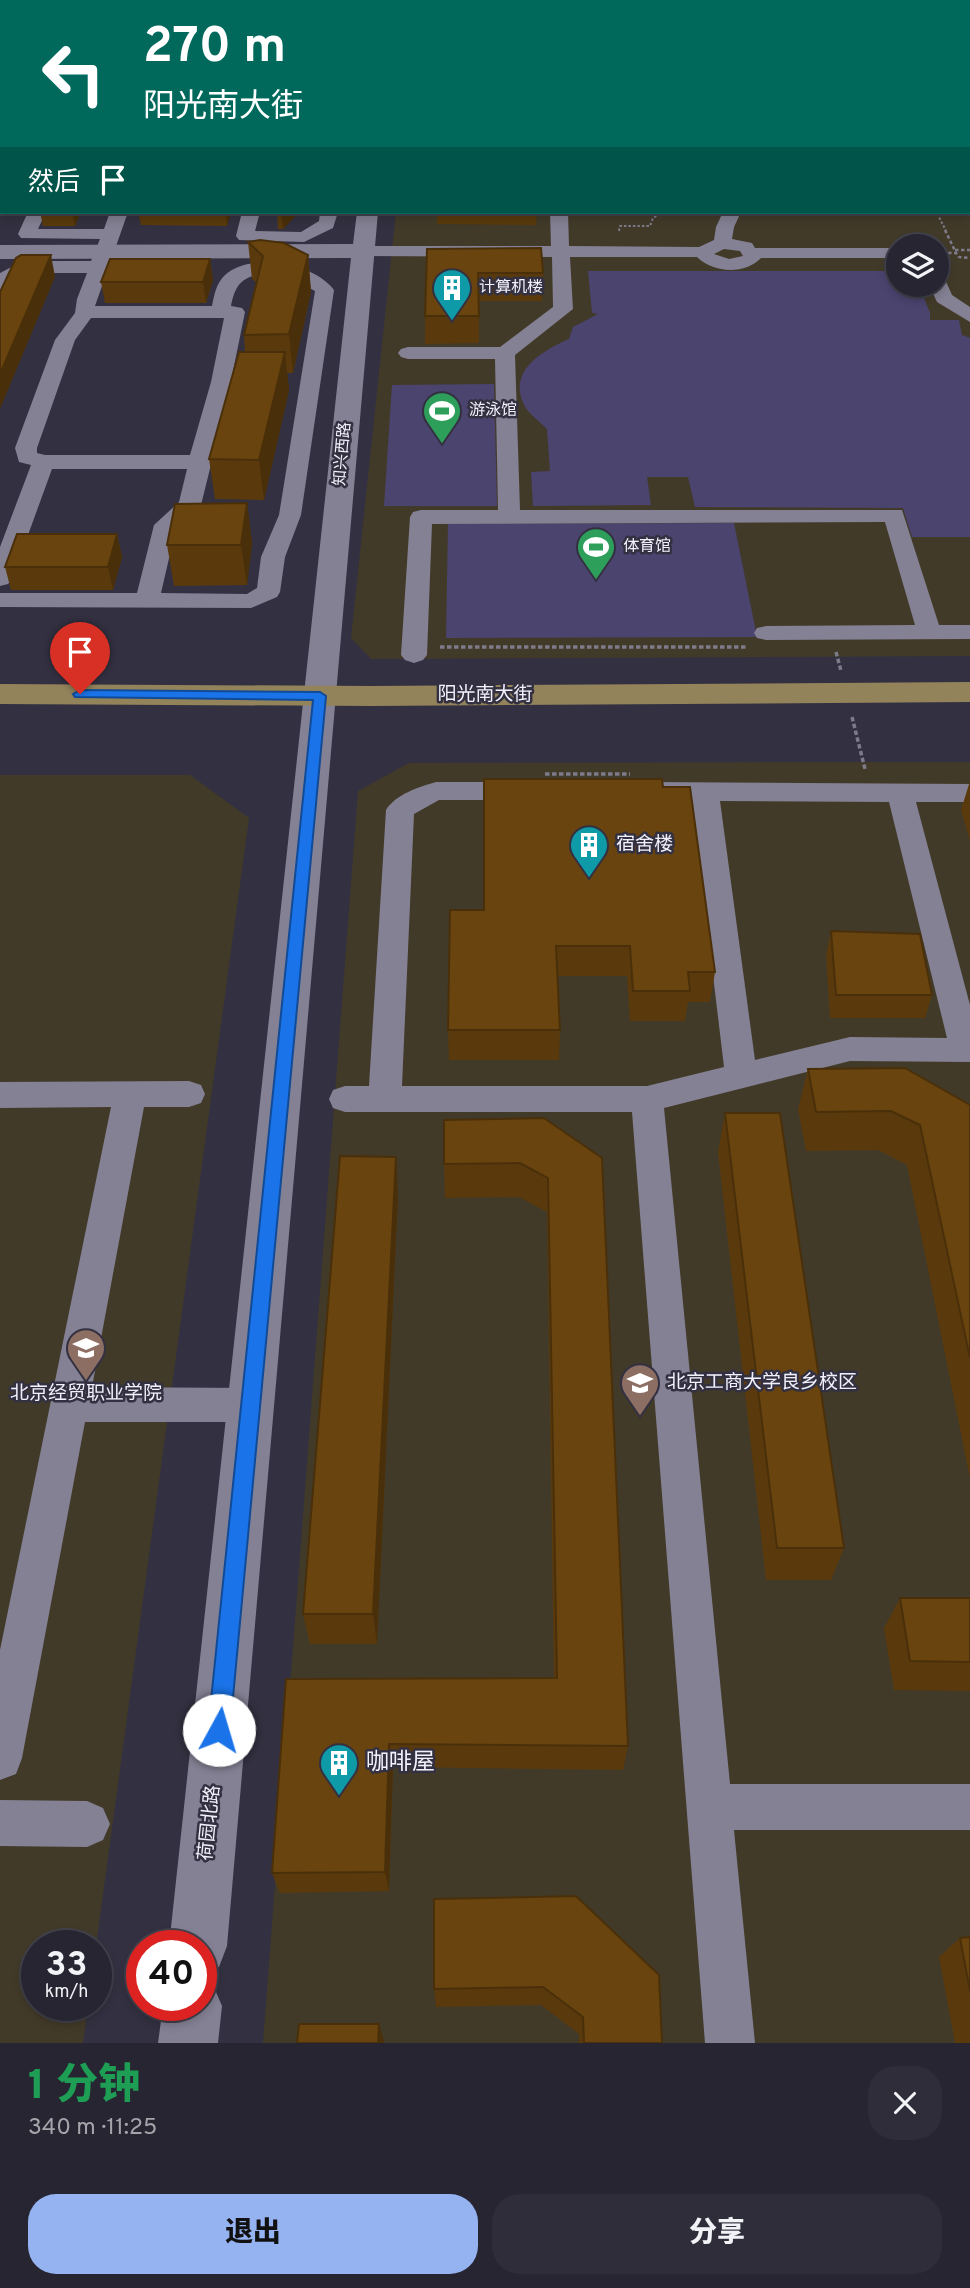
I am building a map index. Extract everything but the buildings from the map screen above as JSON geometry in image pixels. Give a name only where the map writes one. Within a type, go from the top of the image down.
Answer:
[{"type":"main road","name":"阳光南大街","points":[[0,719],[318,708],[970,692]]},
{"type":"main road","name":"阳光南大街","points":[[0,694],[318,708],[970,718]]},
{"type":"street","points":[[18,214],[0,252],[704,252],[710,246],[723,243],[739,244],[753,253],[886,253]]},
{"type":"street","points":[[36,214],[27,234],[105,251]]},
{"type":"street","points":[[119,214],[86,299],[85,312],[65,340],[26,448],[27,457],[43,462],[199,462]]},
{"type":"street","points":[[250,214],[245,236],[304,237],[327,224],[329,214]]},
{"type":"street","name":"知兴西路","points":[[318,708],[367,214]]},
{"type":"street","points":[[408,353],[505,353],[563,309],[559,214]]},
{"type":"street","points":[[723,243],[725,227],[731,214]]},
{"type":"street","points":[[0,293],[7,276],[23,267],[105,251]]},
{"type":"street","points":[[704,252],[709,259],[730,264],[750,260],[753,253]]},
{"type":"street","points":[[0,600],[251,601],[268,592],[273,557],[290,515],[321,381],[325,290],[316,280],[293,270],[248,270],[228,283],[220,312]]},
{"type":"street","points":[[944,297],[970,316]]},
{"type":"street","points":[[85,312],[235,312],[221,382],[190,505],[165,525],[147,600]]},
{"type":"street","points":[[505,353],[509,517]]},
{"type":"street","points":[[221,382],[321,381]]},
{"type":"street","points":[[0,579],[43,462]]},
{"type":"street","points":[[414,651],[421,517],[894,515],[929,632]]},
{"type":"street","points":[[760,640],[970,632]]},
{"type":"street","name":"荷园北路","points":[[200,1930],[318,708]]},
{"type":"street","points":[[385,1099],[400,810],[436,790],[557,791]]},
{"type":"street","points":[[624,791],[970,793]]},
{"type":"street","points":[[705,792],[741,1076]]},
{"type":"street","points":[[345,1099],[648,1099],[850,1049],[968,1050],[900,793]]},
{"type":"street","points":[[0,1758],[130,1094]]},
{"type":"street","points":[[0,1095],[188,1094]]},
{"type":"street","points":[[648,1099],[730,2043]]},
{"type":"street","points":[[69,1404],[250,1405]]},
{"type":"street","points":[[710,1807],[970,1807]]},
{"type":"street","points":[[0,1823],[87,1824]]},
{"type":"street","points":[[188,2043],[190,2021]]},
{"type":"path","points":[[930,214],[938,215],[958,257],[970,258]]},
{"type":"path","points":[[949,252],[970,250]]},
{"type":"path","points":[[414,651],[760,640]]},
{"type":"shaded area","points":[[396,214],[970,214],[970,656],[371,659],[351,638]]},
{"type":"shaded area","points":[[588,271],[886,271],[886,297],[924,297],[930,320],[959,320],[962,335],[970,338],[970,537],[912,537],[903,508],[695,507],[688,477],[647,477],[651,505],[533,506],[531,472],[550,471],[547,429],[524,405],[520,381],[539,355],[569,339],[573,327],[598,314],[592,313]]},
{"type":"shaded area","name":"游泳馆","points":[[494,384],[497,506],[384,506],[392,385]]},
{"type":"shaded area","name":"体育馆","points":[[734,523],[757,637],[446,638],[448,524]]},
{"type":"shaded area","name":"北京工商大学良乡校区","points":[[970,762],[970,2043],[263,2043],[358,791],[409,763]]},
{"type":"shaded area","name":"北京经贸职业学院","points":[[0,775],[190,775],[249,818],[98,1930],[21,1930],[21,2021],[86,2021],[83,2043],[0,2043]]},
{"type":"place","name":"计算机楼","points":[[452,322]]},
{"type":"place","name":"游泳馆","points":[[442,445]]},
{"type":"place","name":"体育馆","points":[[596,581]]},
{"type":"place","name":"宿舍楼","points":[[589,879]]},
{"type":"place","name":"北京经贸职业学院","points":[[86,1382]]},
{"type":"place","name":"北京工商大学良乡校区","points":[[640,1417]]},
{"type":"place","name":"咖啡屋","points":[[339,1797]]},
{"type":"route","points":[[80,694],[320,696],[219,1730]]}]
